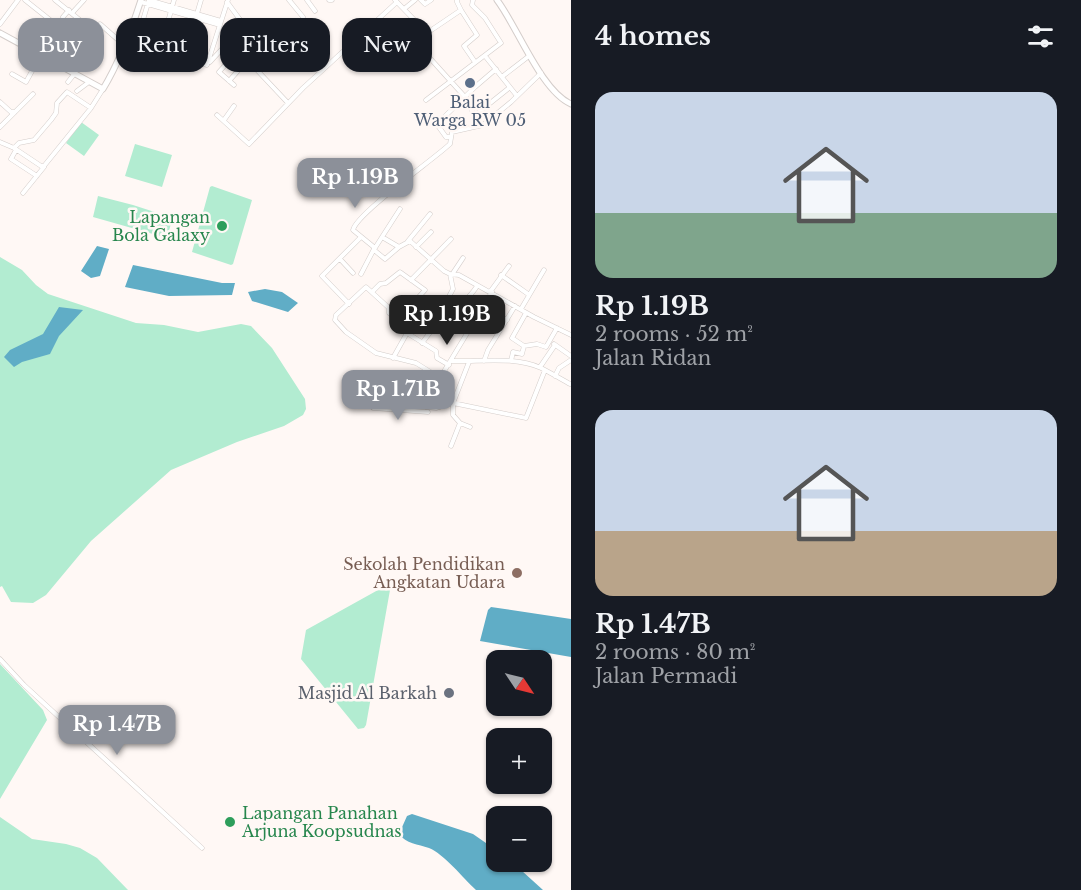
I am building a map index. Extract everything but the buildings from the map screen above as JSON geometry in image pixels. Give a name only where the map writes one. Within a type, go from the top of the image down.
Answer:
[{"type":"street","points":[[0,24],[18,0]]},
{"type":"street","points":[[25,0],[48,18]]},
{"type":"street","points":[[55,0],[79,18]]},
{"type":"street","points":[[63,17],[84,0]]},
{"type":"street","points":[[169,18],[174,0]]},
{"type":"street","points":[[196,16],[201,0]]},
{"type":"street","points":[[289,0],[303,17]]},
{"type":"street","points":[[307,0],[315,11]]},
{"type":"street","points":[[404,9],[415,0]]},
{"type":"street","points":[[421,0],[425,4],[431,0]]},
{"type":"street","points":[[457,0],[477,35],[464,46],[475,62]]},
{"type":"street","points":[[426,100],[501,42],[485,18],[472,5],[473,0]]},
{"type":"street","points":[[497,0],[541,73],[564,100],[571,104]]},
{"type":"street","points":[[135,18],[141,1],[220,23],[208,62]]},
{"type":"street","points":[[229,1],[240,18]]},
{"type":"street","points":[[222,18],[229,1]]},
{"type":"street","points":[[217,115],[248,144],[396,1],[413,18]]},
{"type":"street","points":[[144,18],[149,2]]},
{"type":"street","points":[[432,30],[461,10]]},
{"type":"street","points":[[104,28],[116,38]]},
{"type":"street","points":[[0,33],[18,43]]},
{"type":"street","points":[[208,64],[218,53],[213,49]]},
{"type":"street","points":[[485,56],[517,96]]},
{"type":"street","points":[[504,76],[529,56]]},
{"type":"street","points":[[432,60],[465,97],[480,126]]},
{"type":"street","points":[[23,193],[91,108],[116,64]]},
{"type":"street","points":[[438,123],[496,69]]},
{"type":"street","points":[[220,71],[234,85]]},
{"type":"street","points":[[12,74],[26,82],[31,72]]},
{"type":"street","points":[[229,81],[237,72]]},
{"type":"street","points":[[259,72],[288,103]]},
{"type":"street","points":[[68,82],[75,73],[103,89]]},
{"type":"street","points":[[430,214],[408,241],[385,259],[354,232],[354,226],[378,203],[450,144],[451,134],[455,131],[480,126],[541,73]]},
{"type":"street","points":[[77,92],[89,81]]},
{"type":"street","points":[[474,116],[509,88]]},
{"type":"street","points":[[37,176],[11,159],[15,149],[20,143],[34,140],[51,120],[56,112],[57,103],[67,92],[91,108]]},
{"type":"street","points":[[0,127],[33,94]]},
{"type":"street","points":[[0,102],[11,112],[15,112]]},
{"type":"street","points":[[224,120],[234,106]]},
{"type":"street","points":[[431,116],[446,137],[451,137]]},
{"type":"street","points":[[0,142],[45,166]]},
{"type":"street","points":[[361,274],[400,209]]},
{"type":"street","points":[[416,247],[430,232]]},
{"type":"street","points":[[349,304],[322,276],[361,237]]},
{"type":"street","points":[[382,237],[399,247]]},
{"type":"street","points":[[411,280],[452,239]]},
{"type":"street","points":[[408,241],[431,261],[451,274],[491,292],[526,313],[571,335]]},
{"type":"street","points":[[422,343],[450,306],[446,302],[453,289],[451,274],[463,258]]},
{"type":"street","points":[[340,259],[353,273]]},
{"type":"street","points":[[427,410],[440,378],[501,275],[509,266]]},
{"type":"street","points":[[521,309],[544,270]]},
{"type":"street","points":[[372,292],[380,284],[386,283],[400,272],[425,290],[398,320]]},
{"type":"street","points":[[501,275],[528,294]]},
{"type":"street","points":[[459,308],[467,297],[473,294],[477,286]]},
{"type":"street","points":[[393,358],[409,328],[389,313],[389,308],[365,287],[336,315],[335,320],[346,332],[376,353],[393,358],[416,363],[440,378]]},
{"type":"street","points":[[484,361],[488,350],[515,306]]},
{"type":"street","points":[[483,308],[507,320]]},
{"type":"street","points":[[526,313],[512,338],[524,346],[537,344],[546,347],[557,328]]},
{"type":"street","points":[[407,333],[436,351],[437,358],[450,363],[511,361],[540,368],[570,384]]},
{"type":"street","points":[[550,341],[571,358],[559,368],[555,375]]},
{"type":"street","points":[[540,368],[555,345]]},
{"type":"street","points":[[511,361],[513,352],[522,354],[524,346]]},
{"type":"street","points":[[469,362],[453,403],[453,415],[460,423],[470,427]]},
{"type":"street","points":[[373,408],[427,410],[453,403],[526,418],[545,370]]},
{"type":"street","points":[[414,380],[433,392]]},
{"type":"street","points":[[451,446],[460,423]]},
{"type":"street","points":[[0,659],[24,685],[202,848]]},
{"type":"green space","points":[[81,122],[99,135],[84,156],[66,143]]},
{"type":"green space","points":[[135,144],[172,155],[162,187],[125,176]]},
{"type":"green space","name":"Lapangan Bola Galaxy","points":[[212,186],[252,200],[231,265],[192,252]]},
{"type":"green space","points":[[98,196],[170,217],[172,220],[167,238],[93,217]]},
{"type":"green space","points":[[0,257],[22,270],[48,294],[136,323],[164,325],[198,332],[241,324],[251,326],[272,348],[305,399],[306,409],[303,415],[284,426],[237,442],[171,470],[91,541],[46,595],[33,603],[11,602],[2,586],[0,587]]},
{"type":"green space","points":[[387,585],[390,590],[366,725],[358,729],[301,659],[306,630]]},
{"type":"green space","points":[[0,664],[43,710],[47,720],[0,799]]},
{"type":"green space","points":[[0,817],[32,839],[80,848],[97,858],[128,890],[0,890]]},
{"type":"water","points":[[97,246],[109,249],[100,276],[91,278],[81,271]]},
{"type":"water","points":[[133,265],[222,283],[235,283],[232,295],[169,296],[125,287]]},
{"type":"water","points":[[265,289],[282,292],[298,303],[288,312],[252,301],[248,292]]},
{"type":"water","points":[[59,307],[83,310],[59,336],[50,354],[22,362],[14,367],[4,357],[10,350],[43,334]]},
{"type":"water","points":[[491,607],[571,619],[571,657],[552,654],[552,650],[531,650],[480,641],[488,610]]},
{"type":"water","points":[[412,814],[473,834],[486,843],[486,872],[523,872],[543,890],[476,890],[441,855],[429,848],[409,842],[399,834],[407,816]]},
{"type":"place","name":"Balai Warga RW 05","points":[[470,83]]},
{"type":"place","name":"Lapangan Bola Galaxy","points":[[222,226]]},
{"type":"place","name":"Sekolah Pendidikan Angkatan Udara","points":[[517,573]]},
{"type":"place","name":"Masjid Al Barkah","points":[[449,693]]},
{"type":"place","name":"Lapangan Panahan Arjuna Koopsudnas","points":[[230,822]]}]
